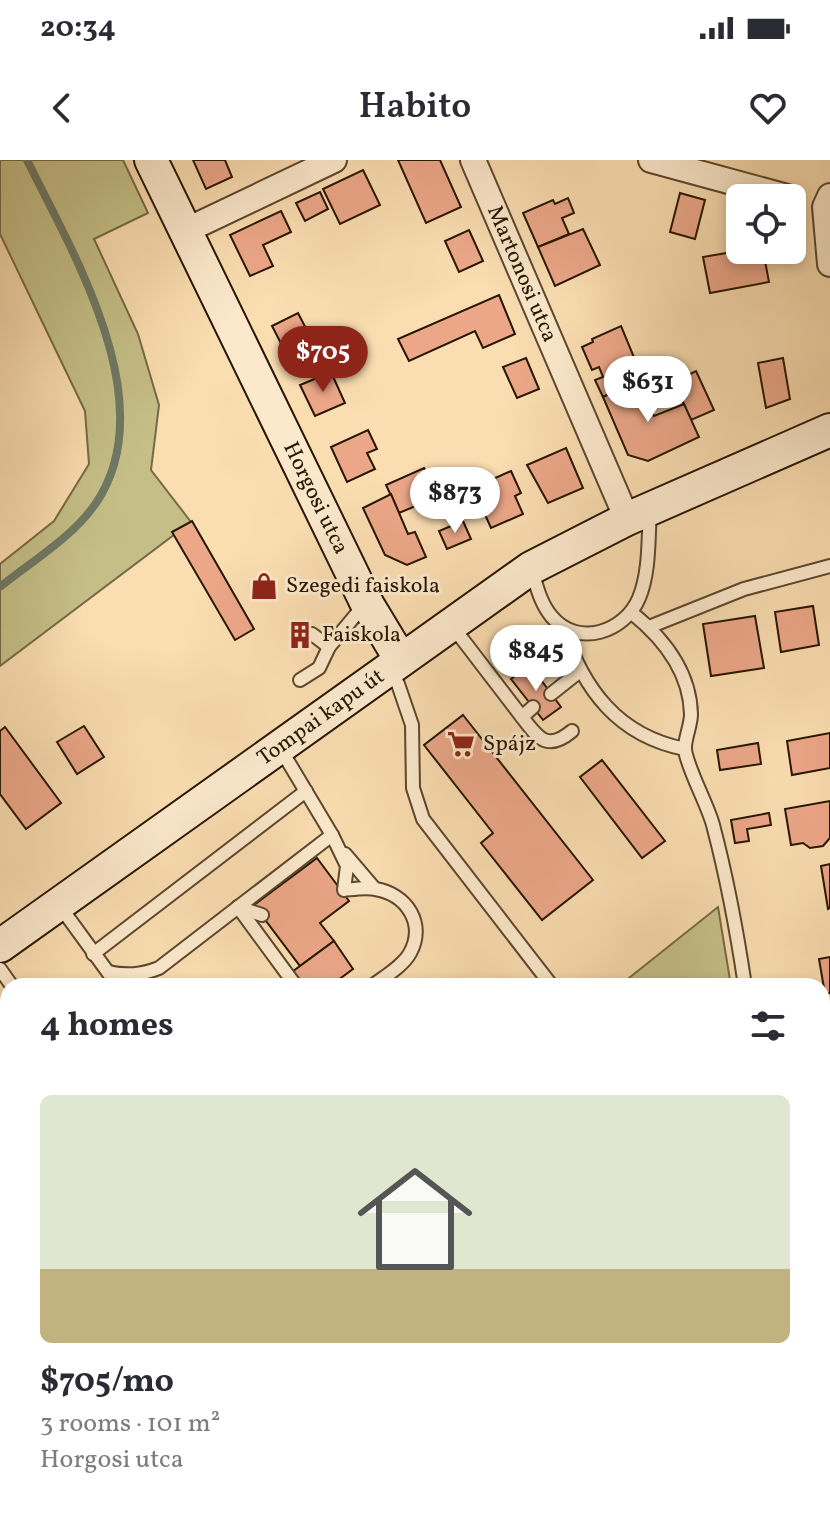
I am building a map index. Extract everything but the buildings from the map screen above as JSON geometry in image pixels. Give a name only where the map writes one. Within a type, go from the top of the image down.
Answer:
[{"type":"street","name":"Horgosi utca","points":[[151,160],[395,664]]},
{"type":"street","points":[[185,231],[334,160]]},
{"type":"street","name":"Martonosi utca","points":[[473,160],[639,514]]},
{"type":"street","points":[[651,160],[740,184]]},
{"type":"street","points":[[806,200],[827,202],[830,264]]},
{"type":"street","name":"Tompai kapu út","points":[[0,946],[531,568],[639,514],[830,430]]},
{"type":"lane","points":[[563,627],[576,632],[603,631],[616,627],[632,613],[643,584],[639,514]]},
{"type":"lane","points":[[649,627],[744,589],[830,566]]},
{"type":"lane","points":[[531,568],[543,604],[563,627],[580,671],[600,700],[642,736],[685,749]]},
{"type":"lane","points":[[300,680],[319,668],[329,647],[366,602]]},
{"type":"lane","points":[[632,613],[649,627],[668,650],[681,672],[688,694],[691,714],[685,749],[712,821],[737,929],[744,978]]},
{"type":"lane","points":[[451,625],[538,737],[548,742],[562,739],[572,731]]},
{"type":"lane","points":[[312,634],[329,647]]},
{"type":"lane","points":[[395,664],[398,684],[412,725],[413,788],[423,819],[546,978]]},
{"type":"lane","points":[[551,694],[580,671]]},
{"type":"lane","points":[[522,717],[533,707]]},
{"type":"lane","points":[[280,748],[342,851],[374,888]]},
{"type":"lane","points":[[93,954],[306,791]]},
{"type":"lane","points":[[108,972],[142,974],[159,968],[332,835]]},
{"type":"lane","points":[[342,851],[347,866],[344,890],[374,888],[392,893],[404,902],[417,923],[416,938],[409,956],[382,978]]},
{"type":"lane","points":[[59,905],[112,978]]},
{"type":"lane","points":[[238,907],[262,915]]},
{"type":"lane","points":[[238,907],[290,978]]},
{"type":"shaded area","points":[[0,160],[123,160],[148,213],[94,239],[138,334],[159,405],[151,470],[191,522],[0,666],[0,564],[54,521],[89,464],[85,411],[0,234]]},
{"type":"shaded area","points":[[718,907],[730,978],[629,978]]},
{"type":"waterway","points":[[0,587],[64,538],[96,503],[114,463],[120,420],[116,375],[104,328],[87,283],[27,160]]},
{"type":"place","name":"Szegedi faiskola","points":[[264,586]]},
{"type":"place","name":"Faiskola","points":[[300,635]]},
{"type":"place","name":"Spájz","points":[[461,744]]}]
